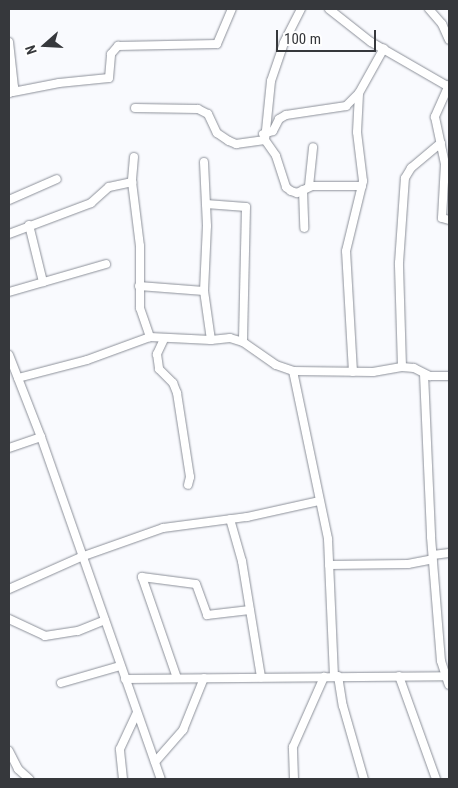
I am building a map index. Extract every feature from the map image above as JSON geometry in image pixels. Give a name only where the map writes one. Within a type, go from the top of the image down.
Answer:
[{"type":"street","points":[[9,42],[11,93],[59,83],[109,78],[111,54],[118,46],[217,44],[232,9]]},
{"type":"street","points":[[301,9],[271,81],[264,137],[280,164],[286,187],[297,193],[306,188],[362,186]]},
{"type":"street","points":[[329,9],[352,29],[449,87],[435,117],[446,178],[442,218],[449,220]]},
{"type":"street","points":[[432,11],[449,40]]},
{"type":"street","points":[[134,108],[198,109],[208,114],[217,133],[236,144],[264,137],[273,131],[279,119],[286,114],[342,108],[359,93],[384,48]]},
{"type":"street","points":[[353,372],[346,251],[362,186],[357,132],[359,93]]},
{"type":"street","points":[[402,367],[399,263],[405,178],[411,168],[440,143]]},
{"type":"street","points":[[304,228],[306,188],[313,147]]},
{"type":"street","points":[[134,157],[132,182],[140,241],[140,308],[150,337]]},
{"type":"street","points":[[204,162],[206,204],[204,291],[211,340]]},
{"type":"street","points":[[9,200],[57,179]]},
{"type":"street","points":[[9,234],[91,203],[109,187],[132,182]]},
{"type":"street","points":[[206,204],[246,207],[243,342]]},
{"type":"street","points":[[29,226],[42,282]]},
{"type":"street","points":[[9,292],[106,264]]},
{"type":"street","points":[[139,286],[204,291]]},
{"type":"street","points":[[18,378],[87,360],[150,337],[211,340],[230,338],[243,342],[276,365],[293,370],[378,372],[402,367],[414,368],[424,374],[449,376]]},
{"type":"street","points":[[164,339],[157,354],[160,369],[173,383],[176,393],[190,477],[188,485]]},
{"type":"street","points":[[9,355],[41,437],[160,779]]},
{"type":"street","points":[[293,370],[319,501],[326,521],[336,676],[342,706],[364,779]]},
{"type":"street","points":[[424,374],[433,557],[449,684]]},
{"type":"street","points":[[9,448],[41,437]]},
{"type":"street","points":[[9,589],[81,556],[163,528],[230,519],[319,501]]},
{"type":"street","points":[[230,519],[242,561],[261,677]]},
{"type":"street","points":[[330,565],[408,564],[449,553]]},
{"type":"street","points":[[177,678],[142,577],[196,584],[207,615],[250,610]]},
{"type":"street","points":[[9,619],[45,636],[78,631],[105,620]]},
{"type":"street","points":[[61,683],[120,666]]},
{"type":"street","points":[[399,676],[436,779]]},
{"type":"street","points":[[125,678],[447,676]]},
{"type":"street","points":[[294,779],[293,747],[324,677]]},
{"type":"street","points":[[155,762],[182,730],[204,678]]},
{"type":"street","points":[[122,779],[120,749],[137,713]]},
{"type":"street","points":[[9,751],[18,769],[29,779]]}]
